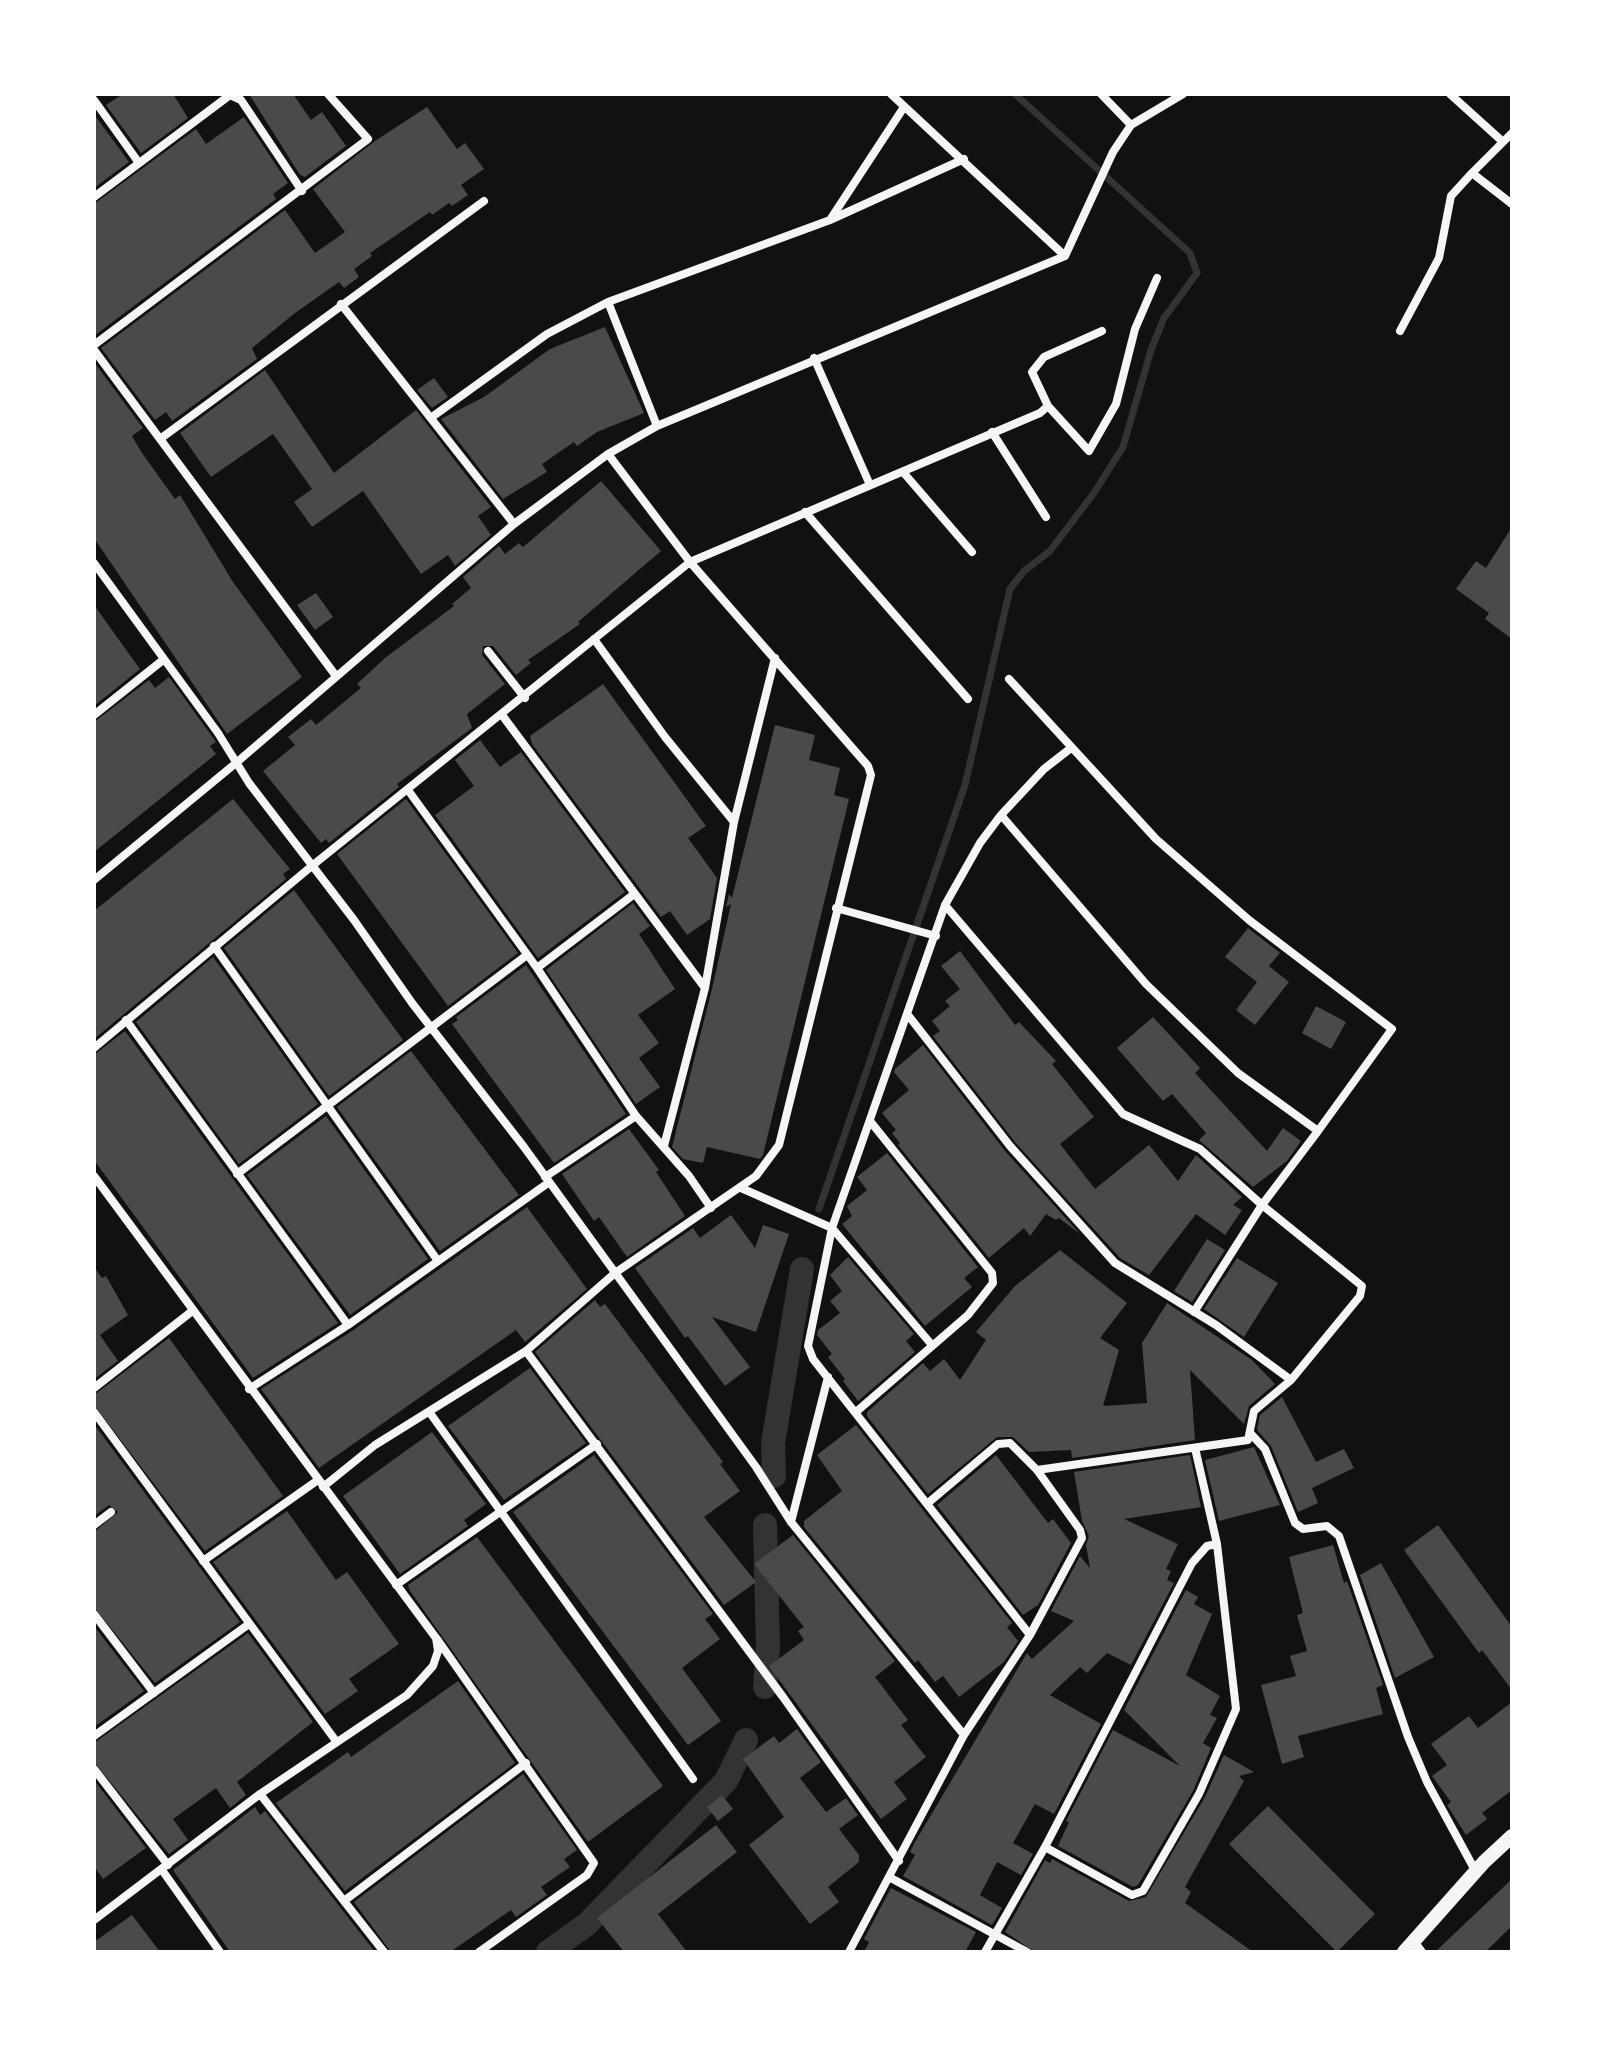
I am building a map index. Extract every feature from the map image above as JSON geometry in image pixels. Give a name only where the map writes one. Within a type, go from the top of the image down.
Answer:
[{"type":"street","points":[[328,94],[368,139],[94,347],[336,676]]},
{"type":"street","points":[[891,94],[1065,256]]},
{"type":"street","points":[[1101,94],[1131,125]]},
{"type":"street","points":[[94,880],[236,763],[514,524],[608,454],[657,426],[1065,256],[1113,152],[1131,125],[1183,94]]},
{"type":"street","points":[[1450,94],[1502,141]]},
{"type":"street","points":[[94,197],[230,95],[241,100],[302,191]]},
{"type":"street","points":[[94,100],[139,163]]},
{"type":"street","points":[[830,220],[904,107]]},
{"type":"street","points":[[1400,331],[1439,258],[1451,196],[1512,133]]},
{"type":"street","points":[[432,417],[547,334],[608,302],[830,220],[964,159]]},
{"type":"street","points":[[1474,175],[1512,204]]},
{"type":"street","points":[[160,439],[484,201]]},
{"type":"street","points":[[1102,331],[1037,362],[1032,372],[1048,406],[1089,451],[1116,404],[1135,329],[1157,278]]},
{"type":"street","points":[[608,302],[657,426]]},
{"type":"street","points":[[341,304],[514,524]]},
{"type":"street","points":[[814,358],[870,485]]},
{"type":"street","points":[[94,1048],[313,865],[525,698],[690,562],[1040,413],[1048,406]]},
{"type":"street","points":[[992,432],[1046,517]]},
{"type":"street","points":[[203,1561],[360,1455],[526,1351],[615,1273],[741,1188],[766,1166],[779,1145],[871,775],[868,766],[690,562],[608,454]]},
{"type":"street","points":[[903,472],[972,552]]},
{"type":"street","points":[[805,512],[968,699]]},
{"type":"street","points":[[94,563],[236,763],[547,1180],[756,1467],[791,1522],[964,1735]]},
{"type":"street","points":[[594,639],[665,737],[734,822]]},
{"type":"street","points":[[488,651],[525,698]]},
{"type":"street","points":[[664,1146],[705,988],[734,822],[775,658]]},
{"type":"street","points":[[94,715],[163,660]]},
{"type":"street","points":[[1009,679],[1156,839],[1249,920],[1392,1029],[1262,1205],[1194,1312]]},
{"type":"street","points":[[502,715],[705,988]]},
{"type":"street","points":[[1030,1635],[809,1352],[808,1341],[828,1226],[870,1121],[945,905],[973,854],[1001,815],[1044,769],[1071,748]]},
{"type":"street","points":[[408,790],[537,968],[636,1116],[664,1146],[711,1208]]},
{"type":"street","points":[[1001,815],[1146,984],[1238,1073],[1318,1131]]},
{"type":"street","points":[[537,968],[633,895]]},
{"type":"street","points":[[945,905],[1123,1114],[1200,1149],[1262,1205],[1362,1286],[1360,1296],[1291,1380],[1254,1411],[1251,1434],[1244,1441],[1037,1470]]},
{"type":"street","points":[[836,908],[936,936]]},
{"type":"street","points":[[214,946],[438,1261]]},
{"type":"street","points":[[237,1174],[527,955]]},
{"type":"street","points":[[908,1015],[1010,1146],[1115,1263],[1194,1312],[1291,1380]]},
{"type":"street","points":[[126,1020],[348,1325]]},
{"type":"street","points":[[249,1389],[348,1325],[636,1116]]},
{"type":"street","points":[[856,1412],[987,1295],[993,1283],[992,1273],[870,1121]]},
{"type":"street","points":[[96,1182],[436,1638],[591,1856],[594,1863],[587,1875],[479,1952]]},
{"type":"street","points":[[741,1188],[828,1226],[932,1345]]},
{"type":"street","points":[[94,1388],[191,1312]]},
{"type":"street","points":[[526,1351],[760,1665],[899,1861]]},
{"type":"street","points":[[791,1522],[828,1377]]},
{"type":"street","points":[[94,1412],[336,1741]]},
{"type":"street","points":[[430,1413],[693,1779]]},
{"type":"street","points":[[1251,1434],[1265,1449],[1295,1523],[1303,1529],[1327,1526],[1339,1536],[1408,1737],[1427,1782],[1476,1872]]},
{"type":"street","points":[[396,1585],[597,1444]]},
{"type":"street","points":[[849,1952],[964,1735],[1030,1635],[1082,1538],[1080,1530],[1037,1470],[1014,1445],[998,1444],[928,1503]]},
{"type":"street","points":[[1045,1847],[1132,1895],[1143,1891],[1199,1794],[1236,1709],[1217,1544],[1195,1448]]},
{"type":"street","points":[[94,1525],[111,1512]]},
{"type":"street","points":[[985,1952],[1045,1847],[1192,1563],[1207,1546],[1217,1544]]},
{"type":"street","points":[[94,1614],[154,1693]]},
{"type":"street","points":[[94,1736],[249,1624]]},
{"type":"street","points":[[94,1920],[260,1794],[407,1695],[433,1666],[438,1651],[436,1638]]},
{"type":"street","points":[[344,1901],[526,1763]]},
{"type":"street","points":[[94,1769],[165,1867],[220,1952]]},
{"type":"street","points":[[260,1794],[384,1952]]},
{"type":"street","points":[[1404,1952],[1512,1836]]},
{"type":"street","points":[[889,1877],[1027,1952]]},
{"type":"street","points":[[1413,1939],[1422,1952]]},
{"type":"building","points":[[123,94],[173,94],[188,118],[141,153],[106,105]]},
{"type":"building","points":[[249,94],[293,94],[311,120],[322,112],[346,146],[305,177],[300,175]]},
{"type":"building","points":[[427,107],[457,149],[465,143],[484,169],[461,185],[468,195],[432,215],[430,212],[370,253],[372,256],[354,269],[359,277],[344,288],[339,282],[295,313],[252,348],[257,359],[172,421],[166,412],[155,420],[101,348],[285,210],[315,253],[345,232],[313,189],[375,141]]},
{"type":"building","points":[[94,114],[129,162],[94,188]]},
{"type":"building","points":[[244,117],[288,183],[273,194],[276,199],[94,336],[94,204],[196,129],[206,144]]},
{"type":"building","points":[[605,327],[644,413],[597,432],[577,446],[574,442],[542,464],[547,472],[503,499],[441,419],[484,397],[550,349]]},
{"type":"building","points":[[94,362],[143,428],[132,436],[142,453],[175,499],[180,495],[233,582],[302,677],[227,734],[94,538]]},
{"type":"building","points":[[265,370],[334,473],[416,410],[491,507],[478,516],[491,535],[455,566],[448,555],[421,574],[363,491],[312,527],[294,502],[312,489],[273,434],[211,477],[180,433]]},
{"type":"building","points":[[434,378],[448,397],[432,408],[417,390]]},
{"type":"building","points":[[601,481],[661,551],[578,622],[580,624],[528,660],[531,663],[516,675],[493,646],[483,646],[482,655],[505,684],[467,714],[472,728],[397,784],[399,787],[329,843],[326,839],[321,843],[263,771],[295,745],[288,737],[311,719],[316,725],[361,688],[357,684],[385,658],[454,606],[452,604],[471,588],[463,577],[499,546],[505,554],[519,543],[523,547]]},
{"type":"building","points":[[1512,527],[1512,639],[1485,619],[1489,613],[1456,589],[1476,561],[1486,568]]},
{"type":"building","points":[[316,593],[333,617],[315,630],[297,605]]},
{"type":"building","points":[[94,605],[140,669],[94,706]]},
{"type":"building","points":[[169,677],[216,742],[210,746],[216,754],[94,852],[94,722],[149,680],[155,688]]},
{"type":"building","points":[[603,684],[706,826],[688,838],[717,878],[710,919],[687,935],[670,911],[661,917],[532,744],[530,736]]},
{"type":"building","points":[[775,725],[815,735],[809,760],[840,768],[834,795],[849,799],[763,1155],[760,1159],[707,1147],[703,1163],[683,1159],[672,1147],[712,989],[731,904],[726,907],[729,894],[732,898]]},
{"type":"building","points":[[480,740],[500,767],[521,752],[625,892],[538,958],[435,815],[474,786],[455,760]]},
{"type":"building","points":[[233,799],[290,869],[283,874],[286,879],[94,1039],[94,911]]},
{"type":"building","points":[[406,799],[518,953],[448,1006],[337,854]]},
{"type":"building","points":[[294,890],[403,1040],[329,1096],[224,948]]},
{"type":"building","points":[[633,903],[650,926],[639,934],[675,989],[638,1015],[659,1043],[639,1058],[660,1087],[636,1104],[546,970]]},
{"type":"building","points":[[1248,928],[1280,953],[1269,966],[1289,982],[1255,1025],[1236,1010],[1257,982],[1225,957]]},
{"type":"building","points":[[960,951],[1015,1025],[1019,1022],[1056,1061],[1052,1064],[1094,1117],[1060,1144],[1095,1189],[1149,1145],[1178,1181],[1196,1155],[1242,1197],[1233,1205],[1242,1210],[1225,1235],[1196,1214],[1149,1275],[1120,1258],[1015,1142],[933,1036],[940,1031],[932,1021],[950,1006],[945,1001],[960,989],[941,966]]},
{"type":"building","points":[[213,957],[318,1104],[239,1164],[136,1022]]},
{"type":"building","points":[[526,965],[626,1114],[554,1163],[452,1024],[458,1020],[456,1017]]},
{"type":"building","points":[[1316,1006],[1346,1022],[1331,1049],[1302,1033]]},
{"type":"building","points":[[1153,1017],[1200,1068],[1195,1073],[1267,1151],[1283,1128],[1301,1141],[1287,1161],[1253,1187],[1199,1140],[1206,1133],[1172,1094],[1163,1101],[1117,1048]]},
{"type":"building","points":[[125,1031],[338,1323],[253,1378],[94,1160],[94,1055]]},
{"type":"building","points":[[923,1045],[1005,1151],[1080,1234],[1059,1218],[1056,1220],[1046,1214],[1030,1236],[1024,1228],[989,1258],[898,1145],[900,1143],[892,1133],[896,1130],[882,1113],[909,1090],[894,1072],[895,1069]]},
{"type":"building","points":[[411,1051],[519,1195],[440,1251],[337,1107]]},
{"type":"building","points":[[326,1116],[428,1259],[350,1315],[247,1175]]},
{"type":"building","points":[[629,1129],[659,1170],[656,1172],[685,1216],[627,1257],[599,1217],[594,1221],[562,1174]]},
{"type":"building","points":[[887,1153],[978,1267],[964,1278],[972,1287],[925,1326],[842,1224],[852,1216],[847,1206],[867,1190],[857,1177]]},
{"type":"building","points":[[527,1207],[587,1289],[525,1342],[516,1330],[319,1468],[261,1389],[352,1331]]},
{"type":"building","points":[[731,1215],[755,1248],[763,1225],[789,1234],[756,1332],[712,1317],[750,1367],[725,1386],[688,1336],[685,1338],[635,1268],[693,1228],[700,1238]]},
{"type":"building","points":[[1207,1239],[1225,1250],[1192,1302],[1174,1291]]},
{"type":"building","points":[[1060,1250],[1127,1303],[1100,1338],[1119,1350],[1103,1406],[1147,1403],[1142,1343],[1167,1303],[1252,1360],[1275,1384],[1249,1406],[1244,1424],[1190,1370],[1195,1440],[1072,1458],[1071,1450],[1029,1452],[1013,1437],[997,1437],[928,1494],[867,1412],[923,1363],[930,1371],[944,1359],[960,1380],[986,1340],[976,1332],[1015,1286]]},
{"type":"building","points":[[848,1257],[914,1334],[906,1341],[915,1352],[858,1401],[828,1357],[832,1354],[817,1335],[818,1330],[840,1313],[830,1301],[842,1291],[830,1275]]},
{"type":"building","points":[[1237,1258],[1278,1283],[1244,1337],[1204,1309]]},
{"type":"building","points":[[94,1267],[102,1278],[106,1276],[128,1315],[100,1335],[118,1361],[94,1379]]},
{"type":"building","points":[[595,1300],[600,1307],[605,1304],[723,1462],[720,1464],[740,1491],[704,1517],[756,1582],[724,1605],[535,1352]]},
{"type":"building","points":[[169,1338],[283,1496],[205,1551],[94,1405],[94,1395]]},
{"type":"building","points":[[530,1368],[586,1443],[504,1500],[448,1426]]},
{"type":"building","points":[[1282,1397],[1316,1462],[1344,1449],[1354,1468],[1312,1488],[1318,1503],[1298,1512],[1271,1446],[1257,1430],[1260,1415]]},
{"type":"building","points":[[94,1424],[240,1622],[155,1683],[94,1607],[94,1532],[118,1512],[109,1505],[94,1516]]},
{"type":"building","points":[[856,1425],[1012,1623],[1007,1627],[1018,1641],[1004,1662],[959,1697],[943,1676],[935,1682],[918,1660],[915,1663],[804,1527],[804,1521],[842,1491],[817,1455]]},
{"type":"building","points":[[432,1432],[486,1504],[464,1520],[468,1526],[400,1574],[343,1496]]},
{"type":"building","points":[[1254,1447],[1280,1505],[1219,1521],[1205,1460]]},
{"type":"building","points":[[594,1455],[713,1614],[705,1619],[720,1639],[682,1668],[721,1721],[688,1745],[513,1512]]},
{"type":"building","points":[[996,1455],[1048,1523],[1053,1519],[1071,1543],[1038,1605],[1023,1615],[937,1505]]},
{"type":"building","points":[[1190,1455],[1201,1507],[1124,1519],[1178,1544],[1166,1569],[1171,1571],[1167,1580],[1174,1583],[1131,1665],[1107,1653],[1087,1673],[1080,1667],[1050,1695],[1101,1724],[1054,1814],[1035,1804],[1013,1843],[1033,1854],[1021,1875],[997,1862],[980,1895],[1002,1908],[992,1925],[903,1876],[915,1855],[910,1852],[1027,1653],[1032,1659],[1074,1621],[1051,1611],[1080,1556],[1090,1568],[1086,1545],[1089,1536],[1082,1521],[1074,1472]]},
{"type":"building","points":[[287,1511],[336,1580],[347,1572],[399,1644],[349,1679],[358,1691],[325,1714],[213,1562]]},
{"type":"building","points":[[1438,1525],[1512,1627],[1512,1690],[1482,1650],[1479,1653],[1404,1550]]},
{"type":"building","points":[[793,1535],[895,1661],[875,1677],[908,1720],[901,1725],[926,1757],[894,1782],[907,1799],[881,1819],[769,1666],[804,1640],[798,1631],[804,1627],[754,1564]]},
{"type":"building","points":[[477,1537],[663,1786],[588,1842],[410,1591],[408,1585]]},
{"type":"building","points":[[1333,1545],[1344,1583],[1347,1581],[1383,1685],[1376,1688],[1383,1714],[1298,1736],[1304,1757],[1282,1764],[1261,1685],[1296,1676],[1290,1656],[1307,1651],[1297,1615],[1303,1613],[1289,1557]]},
{"type":"building","points":[[1381,1563],[1434,1657],[1395,1678],[1360,1575]]},
{"type":"building","points":[[1186,1590],[1198,1597],[1194,1604],[1212,1614],[1186,1675],[1220,1696],[1210,1715],[1217,1718],[1203,1743],[1211,1748],[1193,1791],[1138,1885],[1133,1887],[1058,1846],[1069,1822],[1066,1821],[1113,1730],[1180,1766],[1124,1710]]},
{"type":"building","points":[[94,1626],[144,1691],[94,1727]]},
{"type":"building","points":[[248,1633],[313,1722],[237,1782],[246,1795],[230,1808],[216,1788],[173,1819],[188,1840],[169,1854],[94,1762],[94,1743]]},
{"type":"building","points":[[458,1681],[515,1763],[345,1891],[276,1803],[348,1752],[351,1757]]},
{"type":"building","points":[[1512,1702],[1512,1790],[1482,1813],[1487,1819],[1466,1835],[1447,1805],[1451,1802],[1432,1776],[1447,1765],[1431,1744],[1469,1716],[1478,1728]]},
{"type":"building","points":[[797,1729],[821,1762],[800,1778],[826,1812],[846,1798],[858,1815],[839,1829],[859,1855],[859,1862],[828,1887],[839,1902],[810,1924],[749,1845],[784,1817],[743,1759],[774,1736],[779,1743]]},
{"type":"building","points":[[1224,1755],[1254,1772],[1239,1776],[1244,1781],[1185,1887],[1191,1892],[1185,1903],[1253,1952],[1035,1952],[1005,1932],[1045,1860],[1050,1863],[1052,1859],[1129,1901],[1146,1897],[1205,1797]]},
{"type":"building","points":[[523,1774],[577,1850],[564,1859],[570,1867],[541,1887],[547,1895],[516,1917],[511,1910],[450,1952],[391,1952],[354,1902]]},
{"type":"building","points":[[94,1780],[146,1848],[103,1879],[94,1866]]},
{"type":"building","points":[[722,1795],[733,1809],[718,1821],[707,1807]]},
{"type":"building","points":[[1268,1806],[1375,1914],[1337,1952],[1229,1844]]},
{"type":"building","points":[[255,1807],[260,1815],[265,1811],[375,1952],[230,1952],[173,1870]]},
{"type":"building","points":[[716,1825],[737,1852],[658,1914],[687,1952],[624,1952],[597,1918]]},
{"type":"building","points":[[1512,1879],[1512,1926],[1485,1952],[1435,1952]]},
{"type":"building","points":[[891,1888],[976,1932],[965,1952],[864,1952],[869,1942],[864,1939]]},
{"type":"building","points":[[132,1915],[160,1952],[94,1952],[94,1942]]},
{"type":"waterway","points":[[819,1209],[965,785],[1010,589],[1024,571],[1050,551],[1094,493],[1123,447],[1151,350],[1164,318],[1197,273],[1190,253],[1015,94]]},
{"type":"waterway","points":[[774,1476],[773,1443],[802,1269]]},
{"type":"waterway","points":[[765,1525],[768,1647],[765,1687]]},
{"type":"waterway","points":[[548,1952],[587,1924],[726,1781],[746,1740]]}]
